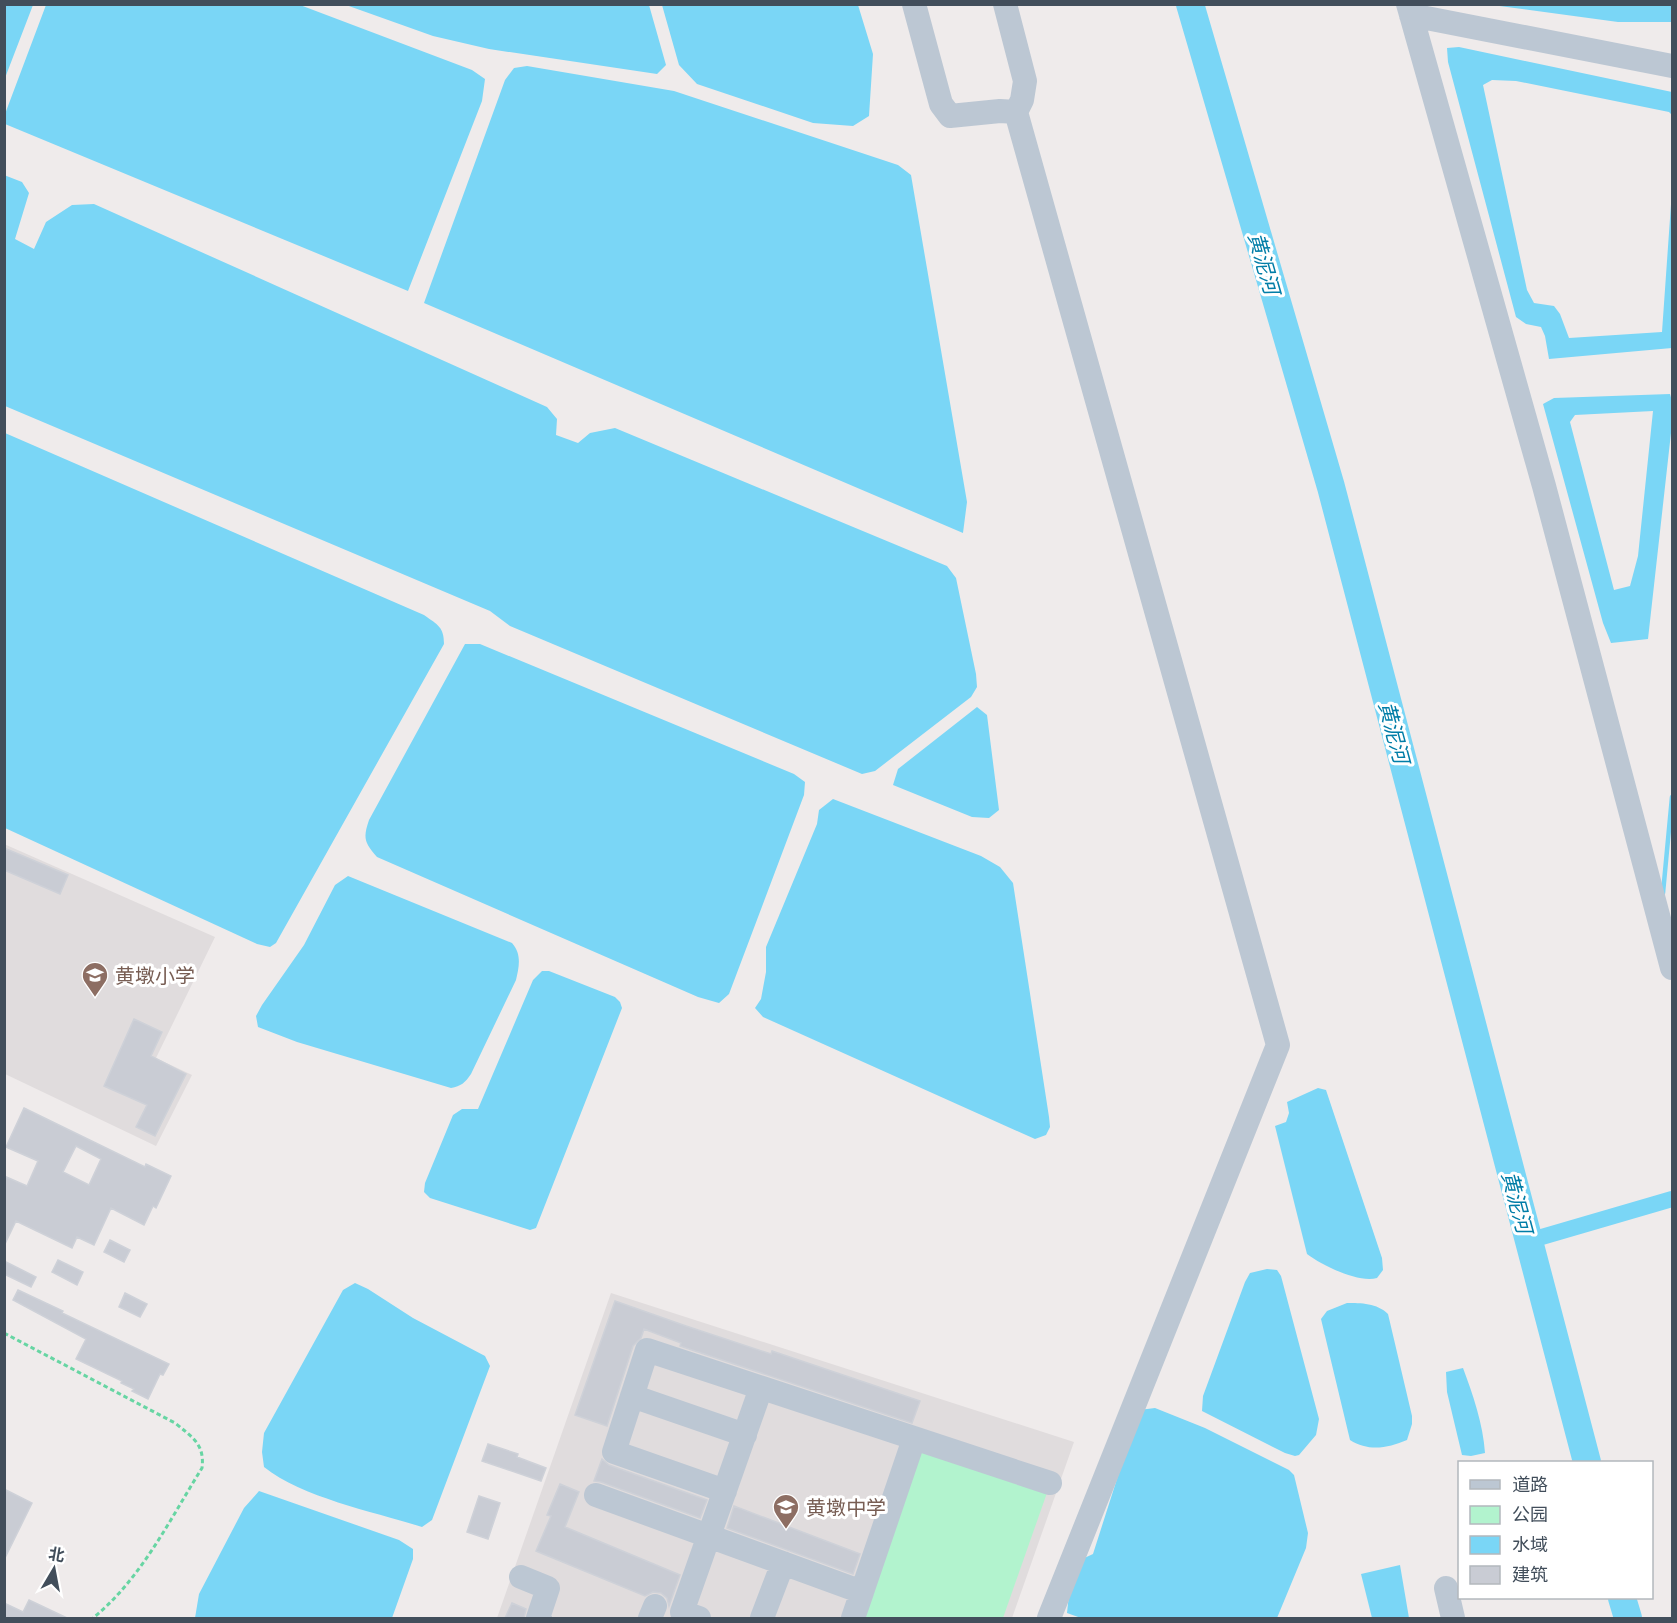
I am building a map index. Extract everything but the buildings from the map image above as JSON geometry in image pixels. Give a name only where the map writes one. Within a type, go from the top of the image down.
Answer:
[{"type":"street","points":[[914,4],[941,105],[950,116],[1000,111],[1016,112]]},
{"type":"street","points":[[1005,4],[1025,81],[1022,100],[1016,112],[1278,1045],[1049,1618]]},
{"type":"street","points":[[1672,66],[1409,10],[1544,486],[1672,968]]},
{"type":"street","points":[[725,1491],[614,1452],[647,1350],[1050,1484]]},
{"type":"street","points":[[699,1618],[682,1612],[762,1388]]},
{"type":"street","points":[[632,1396],[745,1435]]},
{"type":"street","points":[[853,1618],[914,1439]]},
{"type":"street","points":[[596,1495],[862,1592]]},
{"type":"street","points":[[762,1618],[783,1563]]},
{"type":"street","points":[[521,1577],[548,1588],[538,1618],[540,1618]]},
{"type":"street","points":[[1446,1588],[1453,1618]]},
{"type":"path","points":[[4,1334],[175,1423],[195,1439],[201,1450],[202,1468],[134,1577],[105,1609],[93,1618]]},
{"type":"shaded area","name":"黄墩小学","points":[[4,844],[215,937],[156,1058],[192,1075],[156,1146],[5,1074]]},
{"type":"shaded area","name":"黄墩中学","points":[[611,1293],[1074,1442],[1012,1618],[497,1618]]},
{"type":"green space","points":[[918,1449],[1048,1490],[1003,1618],[860,1618]]},
{"type":"water","points":[[4,5],[33,5],[5,78]]},
{"type":"water","points":[[46,5],[300,5],[472,70],[485,79],[482,101],[408,291],[5,124],[5,114]]},
{"type":"water","points":[[346,5],[649,5],[666,65],[657,74],[489,49],[433,36]]},
{"type":"water","points":[[662,5],[858,5],[873,54],[869,116],[853,126],[813,123],[697,84],[679,65]]},
{"type":"water","points":[[1492,5],[1672,5],[1672,22],[1618,22]]},
{"type":"water","points":[[1459,47],[1672,92],[1672,115],[1669,112],[1516,81],[1492,80],[1483,85],[1527,290],[1534,303],[1554,306],[1560,314],[1569,338],[1662,332],[1672,190],[1672,348],[1549,359],[1541,327],[1526,324],[1516,317],[1448,62],[1447,48]]},
{"type":"water","points":[[527,66],[674,91],[898,165],[911,175],[967,502],[963,533],[424,303],[505,80],[514,68]]},
{"type":"water","points":[[4,175],[22,182],[29,193],[15,239],[34,249],[46,222],[72,205],[94,204],[547,407],[557,419],[556,435],[578,443],[590,433],[615,428],[947,566],[956,578],[977,687],[971,697],[875,771],[862,774],[510,626],[490,611],[5,406]]},
{"type":"water","points":[[1670,394],[1672,424],[1648,639],[1611,643],[1603,623],[1543,404],[1554,398]],"holes":[[[1653,411],[1638,556],[1630,586],[1614,590],[1570,422],[1575,415]]]},
{"type":"water","points":[[5,433],[424,615],[441,630],[444,644],[276,943],[270,947],[257,944],[5,828]]},
{"type":"water","points":[[465,644],[480,644],[794,774],[805,782],[804,795],[729,994],[719,1003],[698,997],[377,857],[369,847],[365,836],[369,820]]},
{"type":"water","points":[[977,707],[987,715],[999,810],[989,818],[972,817],[893,785],[898,769]]},
{"type":"water","points":[[833,799],[981,856],[1000,867],[1013,883],[1049,1117],[1050,1127],[1046,1135],[1035,1139],[763,1017],[755,1008],[761,999],[766,972],[766,947],[817,824],[819,810]]},
{"type":"water","points":[[348,876],[512,943],[515,947],[519,961],[516,980],[471,1074],[460,1085],[451,1088],[297,1042],[258,1027],[256,1016],[262,1005],[304,945],[335,885]]},
{"type":"water","points":[[542,971],[549,971],[615,997],[622,1008],[536,1228],[530,1230],[430,1198],[424,1192],[425,1183],[453,1115],[462,1109],[478,1109],[533,980]]},
{"type":"water","points":[[1318,1088],[1326,1090],[1382,1258],[1383,1270],[1377,1278],[1351,1276],[1322,1264],[1307,1254],[1275,1126],[1286,1122],[1289,1113],[1287,1102]]},
{"type":"water","points":[[1267,1269],[1277,1270],[1281,1276],[1319,1419],[1316,1435],[1299,1455],[1295,1456],[1202,1411],[1203,1396],[1245,1282],[1250,1273]]},
{"type":"water","points":[[355,1283],[413,1318],[485,1356],[490,1366],[432,1520],[422,1527],[319,1496],[280,1478],[264,1467],[262,1452],[264,1433],[343,1290]]},
{"type":"water","points":[[1347,1303],[1374,1306],[1388,1314],[1412,1416],[1407,1440],[1378,1448],[1357,1444],[1350,1440],[1321,1319],[1327,1311]]},
{"type":"water","points":[[1463,1368],[1480,1420],[1485,1453],[1471,1456],[1462,1455],[1447,1392],[1446,1372]]},
{"type":"water","points":[[1155,1408],[1205,1428],[1289,1470],[1294,1475],[1308,1533],[1306,1548],[1277,1618],[1081,1618],[1067,1613],[1070,1585],[1080,1560],[1093,1554],[1139,1410]]},
{"type":"water","points":[[259,1491],[399,1540],[413,1549],[413,1559],[392,1618],[195,1618],[199,1594],[244,1508]]},
{"type":"water","points":[[1400,1565],[1409,1618],[1372,1618],[1361,1574]]},
{"type":"waterway","name":"黄泥河","points":[[1190,4],[1331,487],[1587,1461]]},
{"type":"waterway","points":[[1663,893],[1672,797]]},
{"type":"waterway","points":[[1528,1241],[1672,1199]]},
{"type":"waterway","name":"黄泥河","points":[[1622,1599],[1628,1618]]},
{"type":"place","name":"黄墩小学","points":[[95,998]]},
{"type":"place","name":"黄墩中学","points":[[786,1530]]}]
